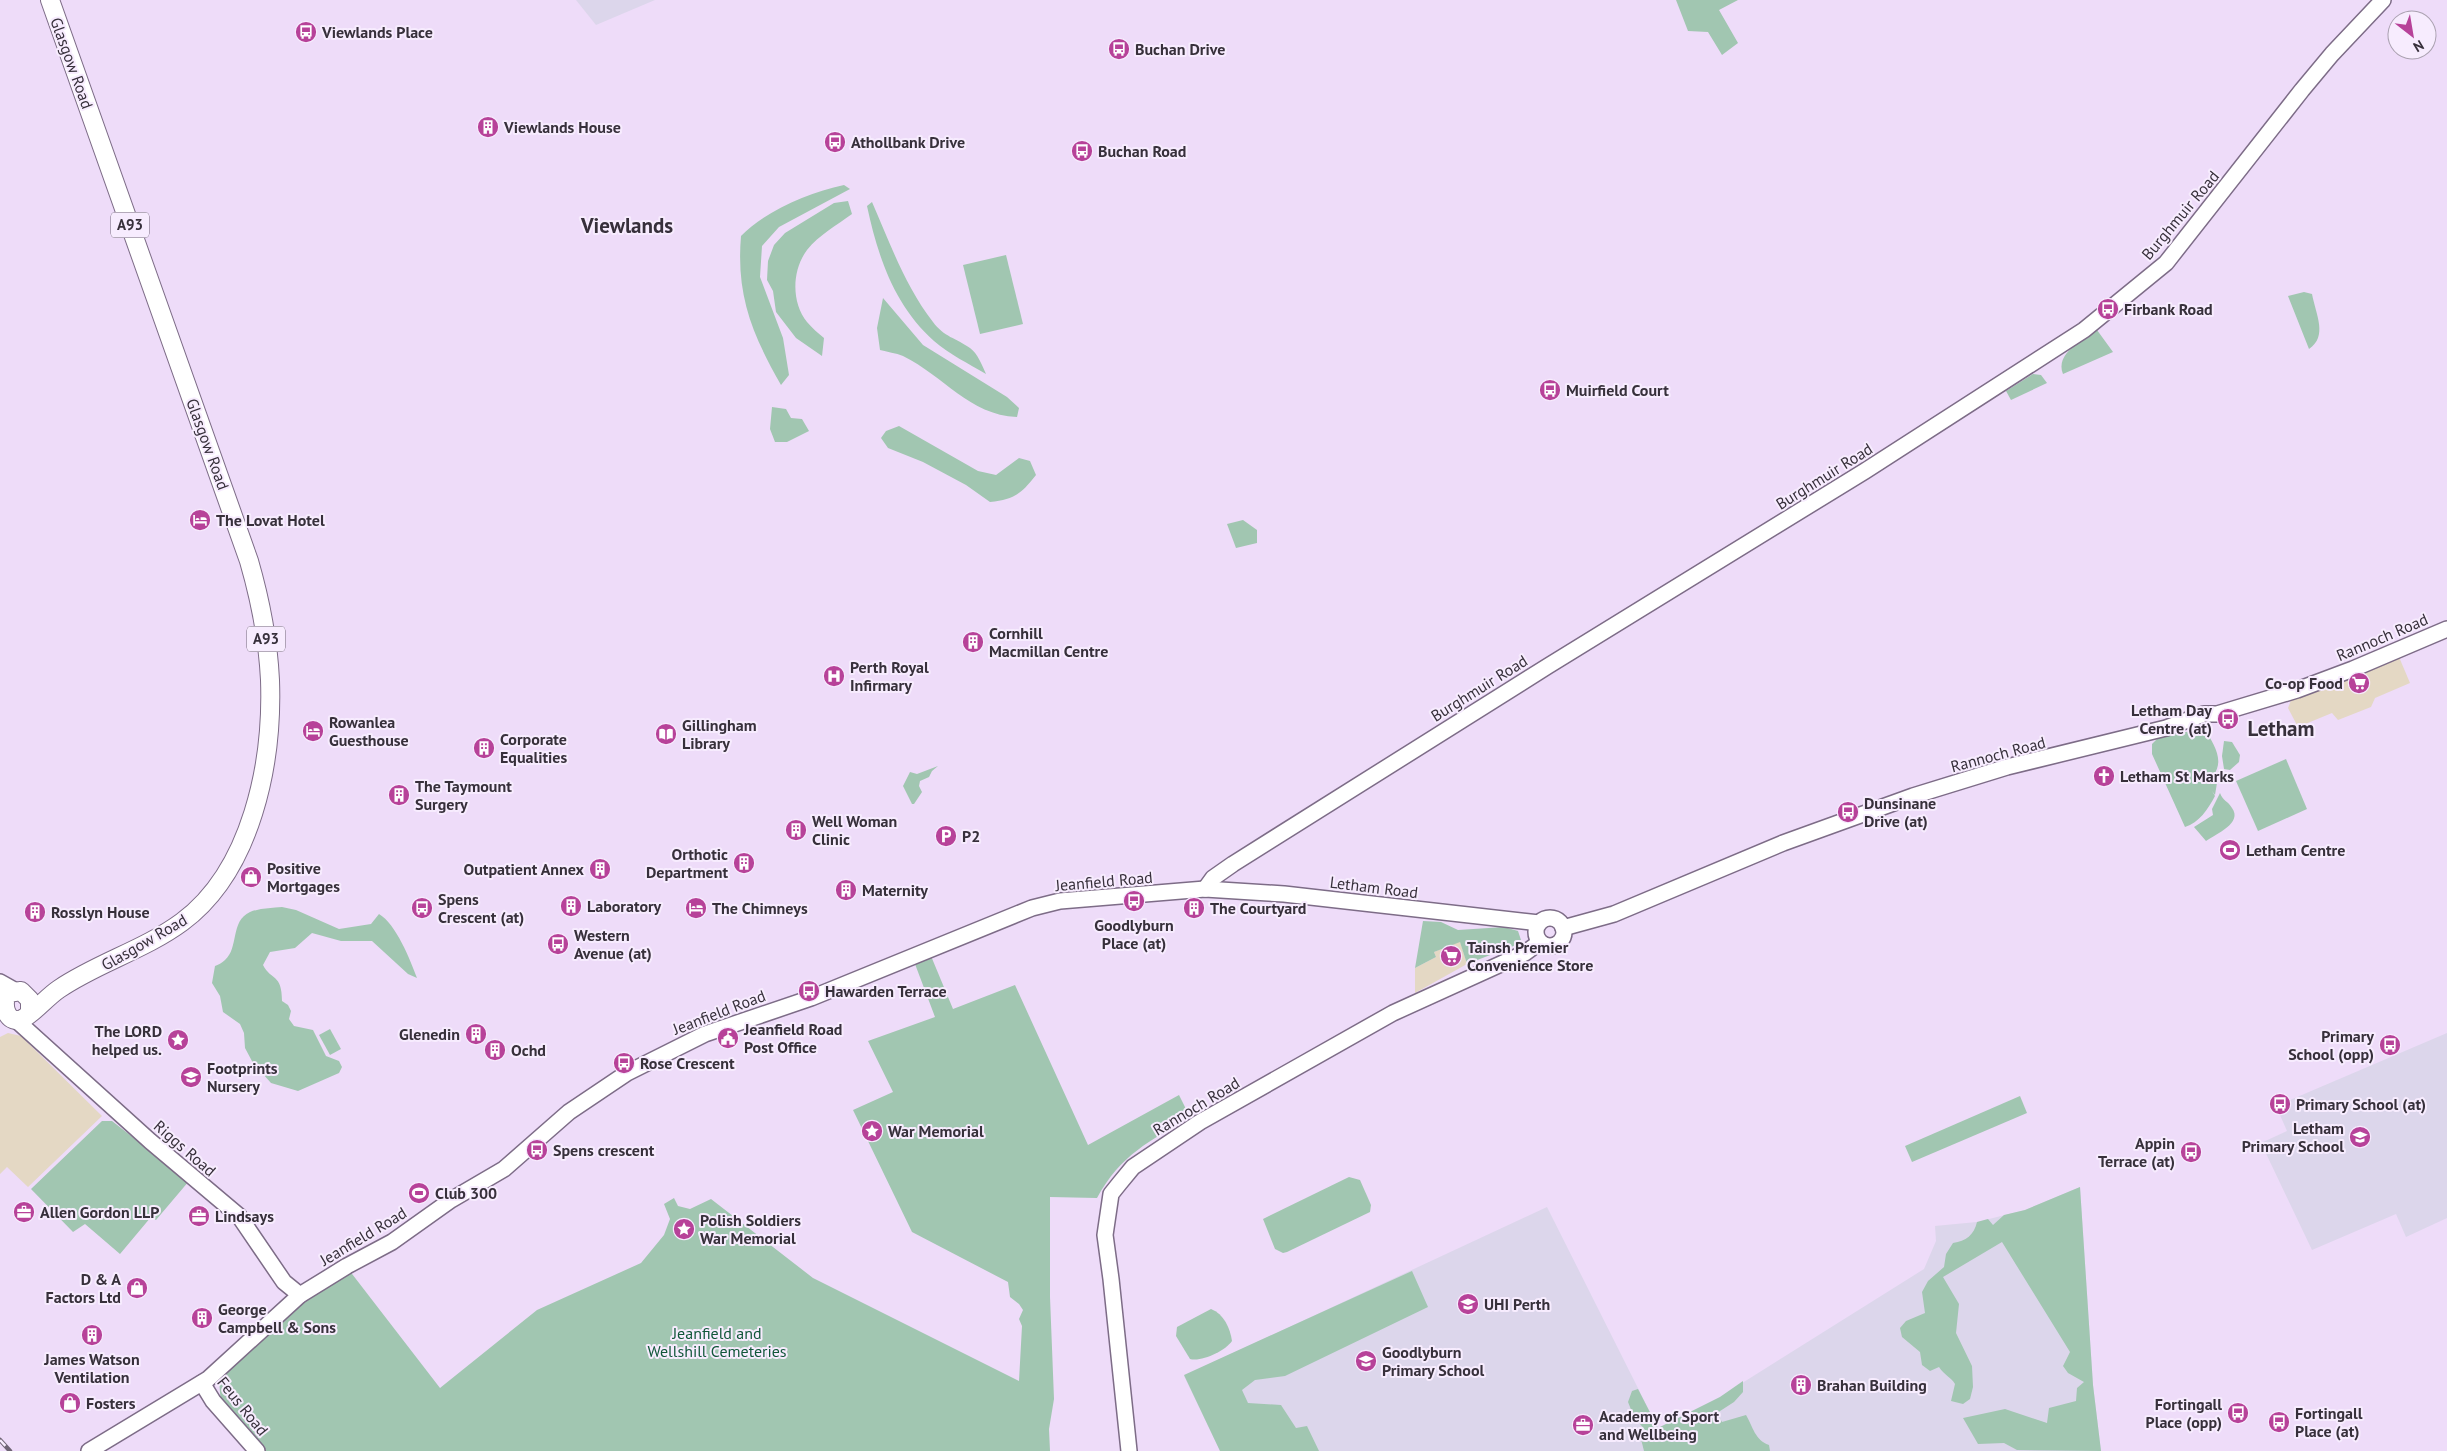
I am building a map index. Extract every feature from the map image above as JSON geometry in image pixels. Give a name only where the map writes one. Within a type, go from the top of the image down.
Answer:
[{"type":"main road","name":"Glasgow Road","points":[[13,1009],[59,988],[181,923],[205,902],[228,872],[240,848],[251,817],[264,766],[269,721],[270,680],[262,616],[249,561],[50,0]]},
{"type":"street","name":"Burghmuir Road","points":[[1205,889],[1214,878],[1233,864],[1548,666],[1873,466],[2084,330],[2166,263],[2302,90],[2332,54],[2383,0]]},
{"type":"street","name":"Rannoch Road","points":[[1129,1451],[1105,1235],[1111,1194],[1133,1167],[1200,1122],[1393,1013],[1525,953],[1540,942],[1549,946],[1559,943],[1563,936],[1563,928],[1614,914],[1783,843],[1912,796],[2008,767],[2166,728],[2204,714],[2217,714],[2297,690],[2353,669],[2447,629]]},
{"type":"street","name":"Letham Road","points":[[1205,889],[1303,896],[1539,923]]},
{"type":"street","name":"Jeanfield Road","points":[[89,1451],[202,1383],[250,1343],[300,1295],[347,1266],[392,1242],[451,1200],[504,1170],[569,1112],[650,1060],[704,1034],[811,998],[1046,903],[1205,889]]},
{"type":"street","points":[[1540,942],[1536,935],[1539,923],[1550,918],[1563,928]]},
{"type":"street","points":[[0,982],[13,1009]]},
{"type":"street","name":"Riggs Road","points":[[13,1009],[28,1024],[33,1037],[188,1174],[239,1216],[284,1282],[300,1295]]},
{"type":"street","name":"Feus Road","points":[[202,1383],[215,1404],[256,1451]]},
{"type":"shaded area","points":[[576,0],[655,0],[596,25]]},
{"type":"shaded area","points":[[2399,657],[2410,683],[2375,698],[2371,707],[2338,720],[2332,713],[2298,727],[2288,708],[2292,698]]},
{"type":"shaded area","points":[[1460,941],[1467,964],[1415,993],[1415,968],[1436,957],[1434,952]]},
{"type":"shaded area","points":[[8,1033],[21,1036],[102,1116],[28,1187],[7,1167],[0,1174],[0,1037]]},
{"type":"shaded area","name":"Letham Primary School","points":[[2447,1033],[2447,1218],[2406,1237],[2396,1214],[2312,1250],[2261,1143],[2287,1131],[2276,1106]]},
{"type":"shaded area","name":"UHI Perth","points":[[2080,1187],[2093,1385],[2101,1451],[1220,1451],[1184,1376],[1547,1207],[1658,1428],[1720,1397],[1924,1269],[1936,1241],[1935,1226],[1977,1222],[2025,1210]]},
{"type":"green space","points":[[1676,0],[1738,0],[1719,10],[1738,43],[1722,55],[1708,32],[1688,31]]},
{"type":"green space","points":[[844,185],[850,189],[779,227],[762,246],[760,277],[783,338],[789,375],[781,385],[754,331],[748,314],[741,277],[741,236],[763,218],[789,204],[830,188]]},
{"type":"green space","points":[[848,201],[852,214],[823,235],[807,250],[798,267],[796,276],[796,296],[802,314],[809,324],[824,338],[822,356],[796,338],[776,312],[773,291],[767,280],[768,261],[774,245],[785,233],[834,203]]},
{"type":"green space","points":[[872,202],[899,264],[923,308],[941,331],[973,350],[986,374],[940,346],[920,327],[908,312],[882,262],[876,244],[867,206]]},
{"type":"green space","points":[[1006,255],[1023,324],[980,334],[963,265]]},
{"type":"green space","points":[[2304,292],[2312,294],[2319,324],[2318,338],[2309,349],[2288,296]]},
{"type":"green space","points":[[883,298],[923,345],[1007,397],[1019,408],[1017,417],[1000,415],[985,409],[957,393],[918,364],[900,355],[880,350],[877,328]]},
{"type":"green space","points":[[2097,330],[2113,352],[2063,374],[2063,360],[2066,354],[2071,348]]},
{"type":"green space","points":[[2033,374],[2041,375],[2047,383],[2011,400],[2006,391]]},
{"type":"green space","points":[[772,407],[786,409],[791,418],[802,419],[809,431],[787,442],[775,442],[770,429]]},
{"type":"green space","points":[[899,426],[978,471],[996,475],[1019,458],[1030,461],[1036,475],[1026,487],[1012,497],[990,502],[966,485],[923,462],[888,448],[881,438],[886,431]]},
{"type":"green space","points":[[1243,520],[1257,530],[1257,543],[1236,548],[1227,524]]},
{"type":"green space","points":[[2205,729],[2215,747],[2218,758],[2218,764],[2213,776],[2219,771],[2215,795],[2212,791],[2215,796],[2199,819],[2185,827],[2152,754],[2152,744],[2160,736]]},
{"type":"green space","points":[[2224,741],[2232,742],[2240,755],[2239,762],[2230,770],[2224,769],[2222,756]]},
{"type":"green space","points":[[2286,759],[2307,809],[2258,831],[2236,781]]},
{"type":"green space","points":[[938,766],[929,777],[920,781],[919,786],[922,792],[914,804],[912,804],[903,786],[910,772],[917,774]]},
{"type":"green space","points":[[2220,793],[2232,808],[2234,819],[2227,828],[2206,841],[2194,827],[2213,815],[2212,809]]},
{"type":"green space","points":[[282,907],[296,910],[339,929],[371,924],[379,914],[397,934],[417,978],[408,974],[372,941],[341,941],[312,933],[295,948],[270,952],[263,965],[276,978],[280,986],[282,1001],[288,1005],[291,1011],[289,1019],[294,1026],[313,1030],[326,1056],[339,1061],[342,1067],[339,1073],[298,1091],[271,1083],[253,1063],[245,1048],[244,1033],[240,1024],[223,1012],[220,996],[212,983],[215,966],[223,962],[229,955],[237,928],[244,916],[250,912],[266,908]]},
{"type":"green space","points":[[1423,921],[1441,922],[1458,930],[1504,927],[1518,931],[1521,940],[1516,945],[1467,964],[1460,942],[1434,952],[1436,957],[1415,968]]},
{"type":"green space","name":"Jeanfield and Wellshill Cemeteries","points":[[931,956],[953,1009],[1015,985],[1088,1145],[1179,1095],[1190,1117],[1137,1150],[1116,1170],[1097,1198],[1050,1197],[1050,1297],[1054,1399],[1049,1429],[1050,1451],[264,1451],[221,1404],[219,1380],[232,1364],[280,1321],[349,1270],[440,1388],[537,1310],[641,1263],[664,1235],[670,1219],[664,1204],[674,1198],[678,1206],[690,1209],[711,1199],[813,1278],[1019,1381],[1022,1326],[1019,1319],[1023,1310],[1010,1297],[1008,1282],[912,1232],[853,1110],[893,1092],[868,1041],[935,1017],[915,964]]},
{"type":"green space","points":[[330,1029],[341,1049],[330,1055],[319,1035]]},
{"type":"green space","points":[[2020,1096],[2027,1113],[1912,1162],[1905,1146]]},
{"type":"green space","points":[[102,1121],[112,1121],[189,1181],[156,1220],[151,1217],[120,1254],[85,1224],[73,1232],[31,1189]]},
{"type":"green space","points":[[1349,1177],[1360,1180],[1371,1205],[1370,1212],[1287,1252],[1283,1253],[1275,1249],[1263,1219]]},
{"type":"green space","points":[[2080,1187],[2093,1385],[2101,1451],[2017,1450],[2004,1443],[1978,1444],[1963,1418],[2005,1409],[2047,1423],[2049,1408],[2076,1401],[2077,1388],[2084,1382],[2068,1373],[2063,1366],[2070,1352],[2002,1242],[1943,1277],[1959,1304],[1956,1333],[1972,1366],[1973,1387],[1970,1399],[1963,1404],[1951,1401],[1955,1384],[1939,1367],[1930,1371],[1922,1365],[1920,1352],[1902,1337],[1900,1328],[1906,1321],[1925,1313],[1922,1292],[1928,1281],[1944,1267],[1946,1254],[1953,1243],[1969,1237],[1977,1222],[1988,1219],[1993,1225],[2004,1215],[2025,1210]]},
{"type":"green space","points":[[1412,1271],[1428,1307],[1285,1376],[1255,1380],[1242,1390],[1248,1403],[1281,1405],[1296,1428],[1307,1426],[1319,1451],[1220,1451],[1184,1375]]},
{"type":"green space","points":[[1211,1309],[1216,1311],[1226,1322],[1232,1341],[1213,1355],[1201,1359],[1190,1359],[1176,1336],[1177,1327]]},
{"type":"green space","points":[[1743,1381],[1743,1392],[1734,1402],[1717,1413],[1722,1422],[1746,1415],[1760,1440],[1769,1445],[1770,1451],[1644,1451],[1641,1439],[1646,1431],[1634,1417],[1628,1402],[1632,1391],[1638,1389],[1658,1428],[1720,1397]]},
{"type":"railway","points":[[0,1440],[10,1451]]},
{"type":"place","name":"Viewlands Place","points":[[306,32]]},
{"type":"place","name":"Buchan Drive","points":[[1119,49]]},
{"type":"place","name":"Viewlands House","points":[[488,127]]},
{"type":"place","name":"Athollbank Drive","points":[[835,142]]},
{"type":"place","name":"Buchan Road","points":[[1082,151]]},
{"type":"place","name":"Firbank Road","points":[[2108,309]]},
{"type":"place","name":"Muirfield Court","points":[[1550,390]]},
{"type":"place","name":"The Lovat Hotel","points":[[200,520]]},
{"type":"place","name":"Cornhill Macmillan Centre","points":[[973,642]]},
{"type":"place","name":"Perth Royal Infirmary","points":[[834,676]]},
{"type":"place","name":"Co-op Food","points":[[2359,683]]},
{"type":"place","name":"Letham Day Centre (at)","points":[[2228,719]]},
{"type":"place","name":"Rowanlea Guesthouse","points":[[313,731]]},
{"type":"place","name":"Gillingham Library","points":[[666,734]]},
{"type":"place","name":"Corporate Equalities","points":[[484,748]]},
{"type":"place","name":"Letham St Marks","points":[[2104,776]]},
{"type":"place","name":"The Taymount Surgery","points":[[399,795]]},
{"type":"place","name":"Dunsinane Drive (at)","points":[[1848,812]]},
{"type":"place","name":"Well Woman Clinic","points":[[796,830]]},
{"type":"place","name":"P2","points":[[946,836]]},
{"type":"place","name":"Letham Centre","points":[[2230,850]]},
{"type":"place","name":"Orthotic Department","points":[[744,863]]},
{"type":"place","name":"Outpatient Annex","points":[[600,869]]},
{"type":"place","name":"Positive Mortgages","points":[[251,877]]},
{"type":"place","name":"Maternity","points":[[846,890]]},
{"type":"place","name":"Goodlyburn Place (at)","points":[[1134,901]]},
{"type":"place","name":"Laboratory","points":[[571,906]]},
{"type":"place","name":"Spens Crescent (at)","points":[[422,908]]},
{"type":"place","name":"The Chimneys","points":[[696,908]]},
{"type":"place","name":"The Courtyard","points":[[1194,908]]},
{"type":"place","name":"Rosslyn House","points":[[35,912]]},
{"type":"place","name":"Western Avenue (at)","points":[[558,944]]},
{"type":"place","name":"Tainsh Premier Convenience Store","points":[[1451,956]]},
{"type":"place","name":"Hawarden Terrace","points":[[809,991]]},
{"type":"place","name":"Glenedin","points":[[476,1034]]},
{"type":"place","name":"Jeanfield Road Post Office","points":[[728,1038]]},
{"type":"place","name":"The LORD helped us.","points":[[178,1040]]},
{"type":"place","name":"Primary School (opp)","points":[[2390,1045]]},
{"type":"place","name":"Ochd","points":[[495,1050]]},
{"type":"place","name":"Rose Crescent","points":[[624,1063]]},
{"type":"place","name":"Footprints Nursery","points":[[191,1077]]},
{"type":"place","name":"Primary School (at)","points":[[2280,1104]]},
{"type":"place","name":"War Memorial","points":[[872,1131]]},
{"type":"place","name":"Letham Primary School","points":[[2360,1137]]},
{"type":"place","name":"Spens crescent","points":[[537,1150]]},
{"type":"place","name":"Appin Terrace (at)","points":[[2191,1152]]},
{"type":"place","name":"Club 300","points":[[419,1193]]},
{"type":"place","name":"Allen Gordon LLP","points":[[24,1212]]},
{"type":"place","name":"Lindsays","points":[[199,1216]]},
{"type":"place","name":"Polish Soldiers War Memorial","points":[[684,1229]]},
{"type":"place","name":"D & A Factors Ltd","points":[[137,1288]]},
{"type":"place","name":"UHI Perth","points":[[1468,1304]]},
{"type":"place","name":"George Campbell & Sons","points":[[202,1318]]},
{"type":"place","name":"James Watson Ventilation","points":[[92,1335]]},
{"type":"place","name":"Goodlyburn Primary School","points":[[1366,1361]]},
{"type":"place","name":"Brahan Building","points":[[1801,1385]]},
{"type":"place","name":"Fosters","points":[[70,1403]]},
{"type":"place","name":"Fortingall Place (opp)","points":[[2238,1413]]},
{"type":"place","name":"Fortingall Place (at)","points":[[2279,1422]]},
{"type":"place","name":"Academy of Sport and Wellbeing","points":[[1583,1425]]},
{"type":"district","name":"Viewlands","points":[[627,226]]},
{"type":"district","name":"Letham","points":[[2281,729]]}]
